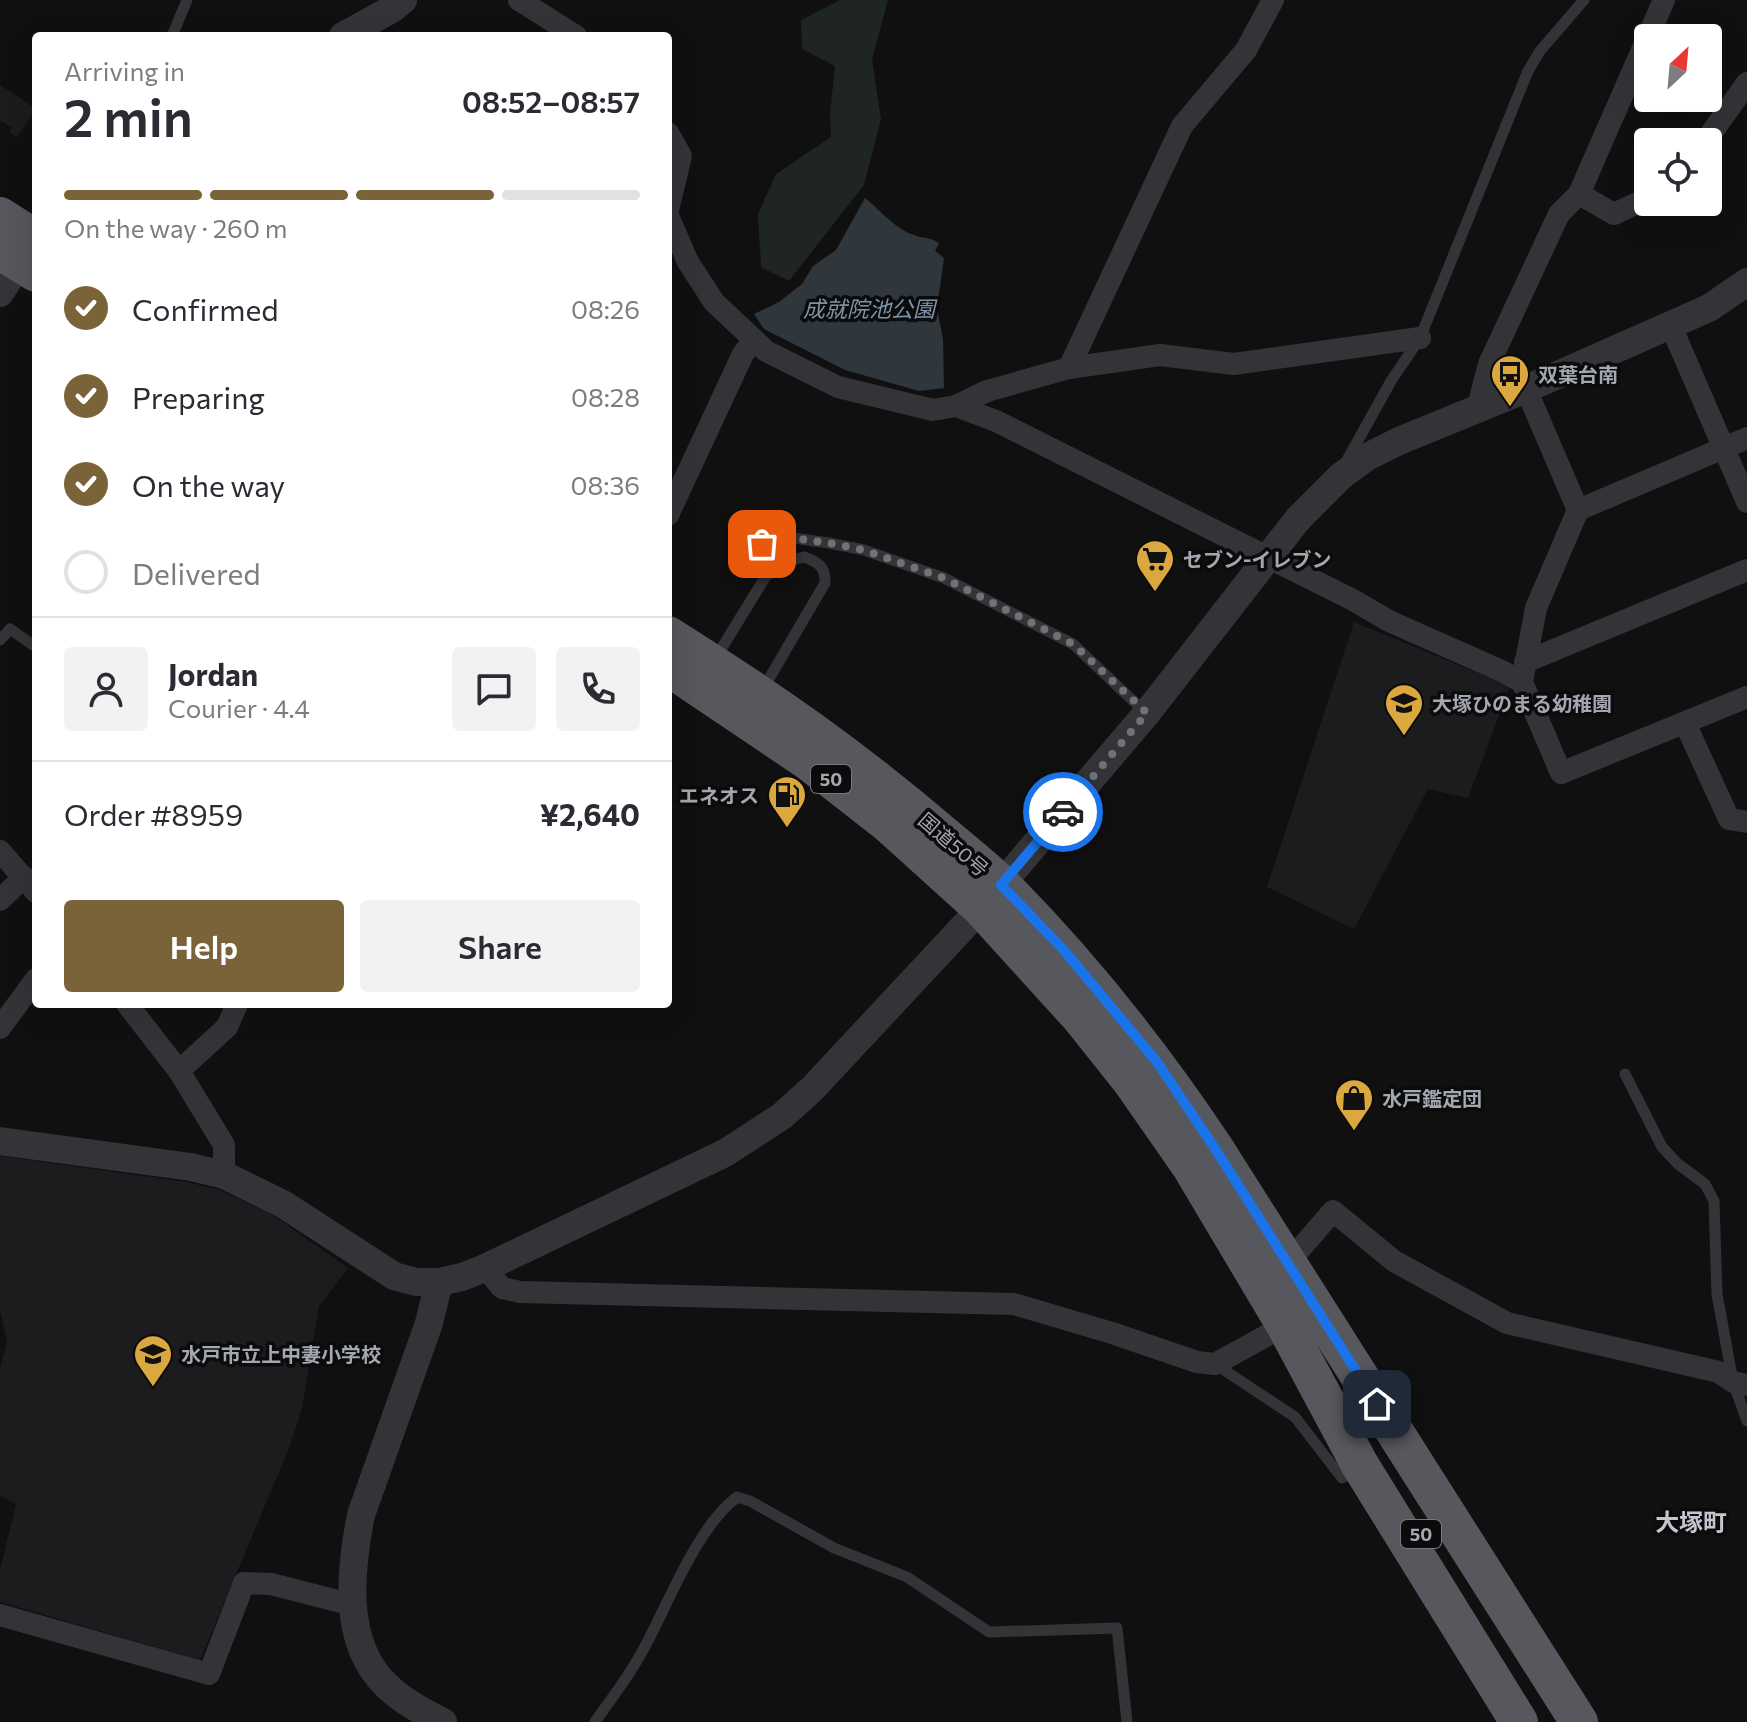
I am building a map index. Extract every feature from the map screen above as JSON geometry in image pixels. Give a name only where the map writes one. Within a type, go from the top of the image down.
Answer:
[{"type":"highway","points":[[0,216],[23,256]]},
{"type":"highway","name":"国道50号","points":[[672,637],[822,736],[902,798],[991,896],[1070,1006],[1139,1092],[1300,1317],[1343,1351]]},
{"type":"highway","name":"国道50号","points":[[672,670],[820,771],[887,823],[991,896],[1079,967],[1157,1062],[1287,1264],[1311,1373]]},
{"type":"highway","points":[[1343,1351],[1407,1420],[1492,1545],[1605,1722]]},
{"type":"highway","name":"50","points":[[1343,1351],[1579,1722]]},
{"type":"highway","points":[[1311,1373],[1360,1465],[1519,1722]]},
{"type":"highway","name":"50","points":[[1311,1373],[1507,1660],[1545,1722]]},
{"type":"street","points":[[356,32],[403,0]]},
{"type":"street","points":[[519,0],[570,32]]},
{"type":"street","points":[[1069,368],[1182,126],[1246,50],[1273,0]]},
{"type":"street","points":[[1477,410],[1489,364],[1559,214],[1579,194],[1664,0]]},
{"type":"street","points":[[1719,128],[1741,106],[1747,83]]},
{"type":"street","points":[[672,140],[681,156],[672,195]]},
{"type":"street","points":[[1579,194],[1614,214],[1634,205]]},
{"type":"street","points":[[672,223],[688,262],[714,302],[766,351],[838,387],[933,410],[956,406],[987,391],[1069,368],[1160,355],[1234,364],[1420,338]]},
{"type":"street","points":[[0,1141],[191,1167],[224,1175],[283,1204],[394,1276],[416,1282],[439,1282],[485,1268],[725,1153],[782,1116],[812,1089],[991,896],[1147,713],[1298,519],[1341,476],[1367,457],[1399,441],[1709,308],[1747,282]]},
{"type":"street","points":[[1671,326],[1747,502]]},
{"type":"street","points":[[672,506],[743,354],[754,340]]},
{"type":"street","points":[[1526,389],[1578,510]]},
{"type":"street","points":[[956,406],[996,421],[1389,621],[1504,672],[1524,672],[1747,570]]},
{"type":"street","points":[[1747,438],[1578,510],[1536,608],[1524,672],[1561,773],[1747,697]]},
{"type":"street","points":[[1685,723],[1729,819],[1747,822]]},
{"type":"street","points":[[0,851],[30,884],[0,900]]},
{"type":"street","points":[[0,1028],[32,984]]},
{"type":"street","points":[[130,1008],[179,1071],[224,1145],[224,1175]]},
{"type":"street","points":[[179,1071],[227,1027],[235,1008]]},
{"type":"street","points":[[1287,1264],[1333,1211],[1394,1261],[1507,1323],[1719,1372],[1740,1383]]},
{"type":"street","points":[[485,1268],[502,1288],[520,1292],[1014,1304],[1197,1362],[1215,1364],[1300,1317]]},
{"type":"street","points":[[439,1282],[429,1323],[361,1515],[356,1540],[353,1605],[356,1628],[367,1662],[386,1686],[414,1707],[443,1722]]},
{"type":"street","points":[[0,1615],[209,1674],[244,1583],[271,1584],[353,1605]]},
{"type":"lane","points":[[174,32],[187,0]]},
{"type":"lane","points":[[1341,476],[1376,406],[1420,338],[1528,71],[1540,51],[1584,0]]},
{"type":"lane","points":[[766,576],[759,556],[762,544],[779,536],[864,550],[944,578],[1073,644],[1147,713]]},
{"type":"lane","points":[[713,663],[766,576],[792,560],[804,557],[822,566],[826,574],[825,583],[760,694]]},
{"type":"lane","points":[[0,640],[10,629],[32,644]]},
{"type":"lane","points":[[1625,1074],[1662,1147],[1678,1164],[1705,1184],[1714,1201],[1717,1294],[1747,1421]]},
{"type":"lane","points":[[1215,1364],[1295,1417],[1342,1478],[1360,1465]]},
{"type":"lane","points":[[595,1722],[642,1653],[694,1552],[728,1504],[737,1497],[750,1501],[834,1548],[907,1577],[989,1632],[1117,1628],[1127,1722]]},
{"type":"shaded area","points":[[840,0],[888,0],[872,60],[881,119],[864,185],[789,281],[761,267],[758,214],[776,174],[831,137],[835,66],[802,49],[801,20]]},
{"type":"shaded area","points":[[0,85],[32,106],[32,115],[17,137],[9,132],[12,128],[0,120]]},
{"type":"shaded area","name":"大塚ひのまる幼稚園","points":[[1354,622],[1510,686],[1468,798],[1428,789],[1354,929],[1267,887]]},
{"type":"shaded area","name":"水戸市立上中妻小学校","points":[[0,1156],[187,1182],[219,1190],[270,1213],[348,1268],[319,1306],[302,1408],[290,1446],[200,1660],[0,1602],[0,1570],[16,1504],[0,1496],[0,1368],[7,1342],[0,1311]]},
{"type":"water","name":"成就院池公園","points":[[865,198],[900,228],[939,243],[935,251],[944,258],[937,308],[943,339],[944,388],[919,391],[845,370],[764,329],[754,314],[779,302],[802,284],[813,266],[836,250]]},
{"type":"way so far","points":[[762,544],[779,536],[864,550],[944,578],[1073,644],[1147,713],[1063,812]]},
{"type":"place","name":"双葉台南","points":[[1510,408]]},
{"type":"place","name":"セブン-イレブン","points":[[1155,593]]},
{"type":"place","name":"大塚ひのまる幼稚園","points":[[1404,737]]},
{"type":"place","name":"エネオス","points":[[787,829]]},
{"type":"place","name":"水戸鑑定団","points":[[1354,1132]]},
{"type":"place","name":"水戸市立上中妻小学校","points":[[153,1388]]},
{"type":"district","name":"大塚町","points":[[1691,1521]]},
{"type":"route","points":[[1063,812],[1001,885],[1062,948],[1157,1062],[1377,1404]]}]
